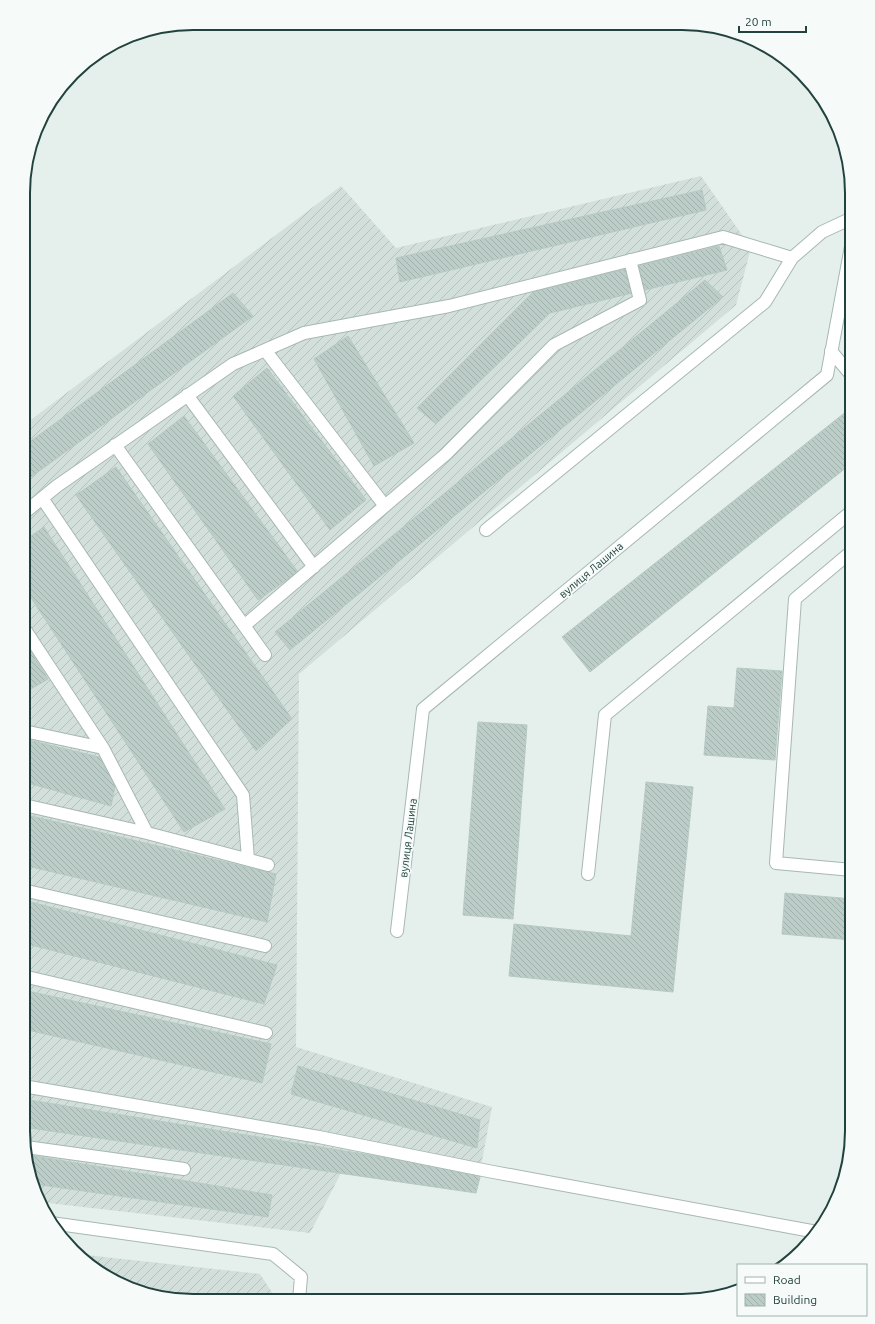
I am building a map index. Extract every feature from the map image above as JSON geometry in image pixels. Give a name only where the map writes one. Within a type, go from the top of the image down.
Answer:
[{"type":"street","points":[[486,530],[765,302],[792,258],[822,232],[845,221]]},
{"type":"street","points":[[30,508],[115,445],[233,364],[304,333],[449,306],[723,237],[792,258]]},
{"type":"street","points":[[245,625],[446,454],[554,345],[640,300],[630,260]]},
{"type":"street","name":"вулиця Лашина","points":[[397,931],[423,709],[826,375],[845,278]]},
{"type":"street","points":[[265,350],[385,506]]},
{"type":"street","points":[[831,351],[845,368]]},
{"type":"street","points":[[188,395],[314,567]]},
{"type":"street","points":[[115,445],[265,655]]},
{"type":"street","points":[[42,498],[244,795],[248,859]]},
{"type":"street","points":[[588,874],[605,715],[845,517]]},
{"type":"street","points":[[845,556],[795,599],[776,863],[845,869]]},
{"type":"street","points":[[30,637],[103,748],[147,833]]},
{"type":"street","points":[[30,732],[103,748]]},
{"type":"street","points":[[30,806],[147,833],[268,865]]},
{"type":"street","points":[[30,892],[265,946]]},
{"type":"street","points":[[30,978],[266,1033]]},
{"type":"street","points":[[30,1087],[319,1136],[488,1171],[810,1231]]},
{"type":"street","points":[[31,1148],[184,1170]]},
{"type":"street","points":[[59,1224],[273,1254],[301,1277],[300,1294]]},
{"type":"shaded area","points":[[701,176],[751,248],[736,305],[299,674],[296,1047],[492,1107],[476,1193],[341,1173],[310,1233],[47,1203],[42,1193],[33,1163],[30,1142],[30,420],[341,186],[396,248]]},
{"type":"shaded area","points":[[88,1255],[260,1274],[273,1294],[172,1293],[131,1282],[102,1267]]},
{"type":"building","points":[[702,190],[706,210],[400,282],[396,258]]},
{"type":"building","points":[[719,246],[727,270],[550,313],[436,424],[417,408],[533,292]]},
{"type":"building","points":[[705,280],[723,297],[290,650],[275,632]]},
{"type":"building","points":[[233,293],[253,316],[30,478],[30,442]]},
{"type":"building","points":[[348,336],[414,443],[374,466],[314,359]]},
{"type":"building","points":[[267,368],[366,500],[330,530],[233,396]]},
{"type":"building","points":[[845,413],[845,469],[590,672],[562,637]]},
{"type":"building","points":[[184,416],[298,572],[258,600],[148,444]]},
{"type":"building","points":[[116,467],[292,719],[256,751],[76,495]]},
{"type":"building","points":[[44,527],[225,809],[184,832],[30,596],[30,537]]},
{"type":"building","points":[[30,650],[48,679],[30,690]]},
{"type":"building","points":[[737,668],[782,671],[775,760],[704,755],[708,706],[734,708]]},
{"type":"building","points":[[478,722],[527,725],[513,919],[463,915]]},
{"type":"building","points":[[30,740],[99,757],[116,782],[111,806],[30,784]]},
{"type":"building","points":[[646,782],[693,787],[673,992],[509,976],[514,924],[631,936]]},
{"type":"building","points":[[30,816],[276,874],[267,922],[30,867]]},
{"type":"building","points":[[785,893],[845,898],[845,939],[782,934]]},
{"type":"building","points":[[30,902],[277,965],[264,1004],[30,945]]},
{"type":"building","points":[[30,992],[271,1044],[262,1083],[30,1031]]},
{"type":"building","points":[[298,1066],[480,1120],[477,1148],[291,1094]]},
{"type":"building","points":[[30,1100],[481,1173],[476,1193],[30,1128]]},
{"type":"building","points":[[32,1156],[272,1195],[268,1217],[40,1185]]}]
